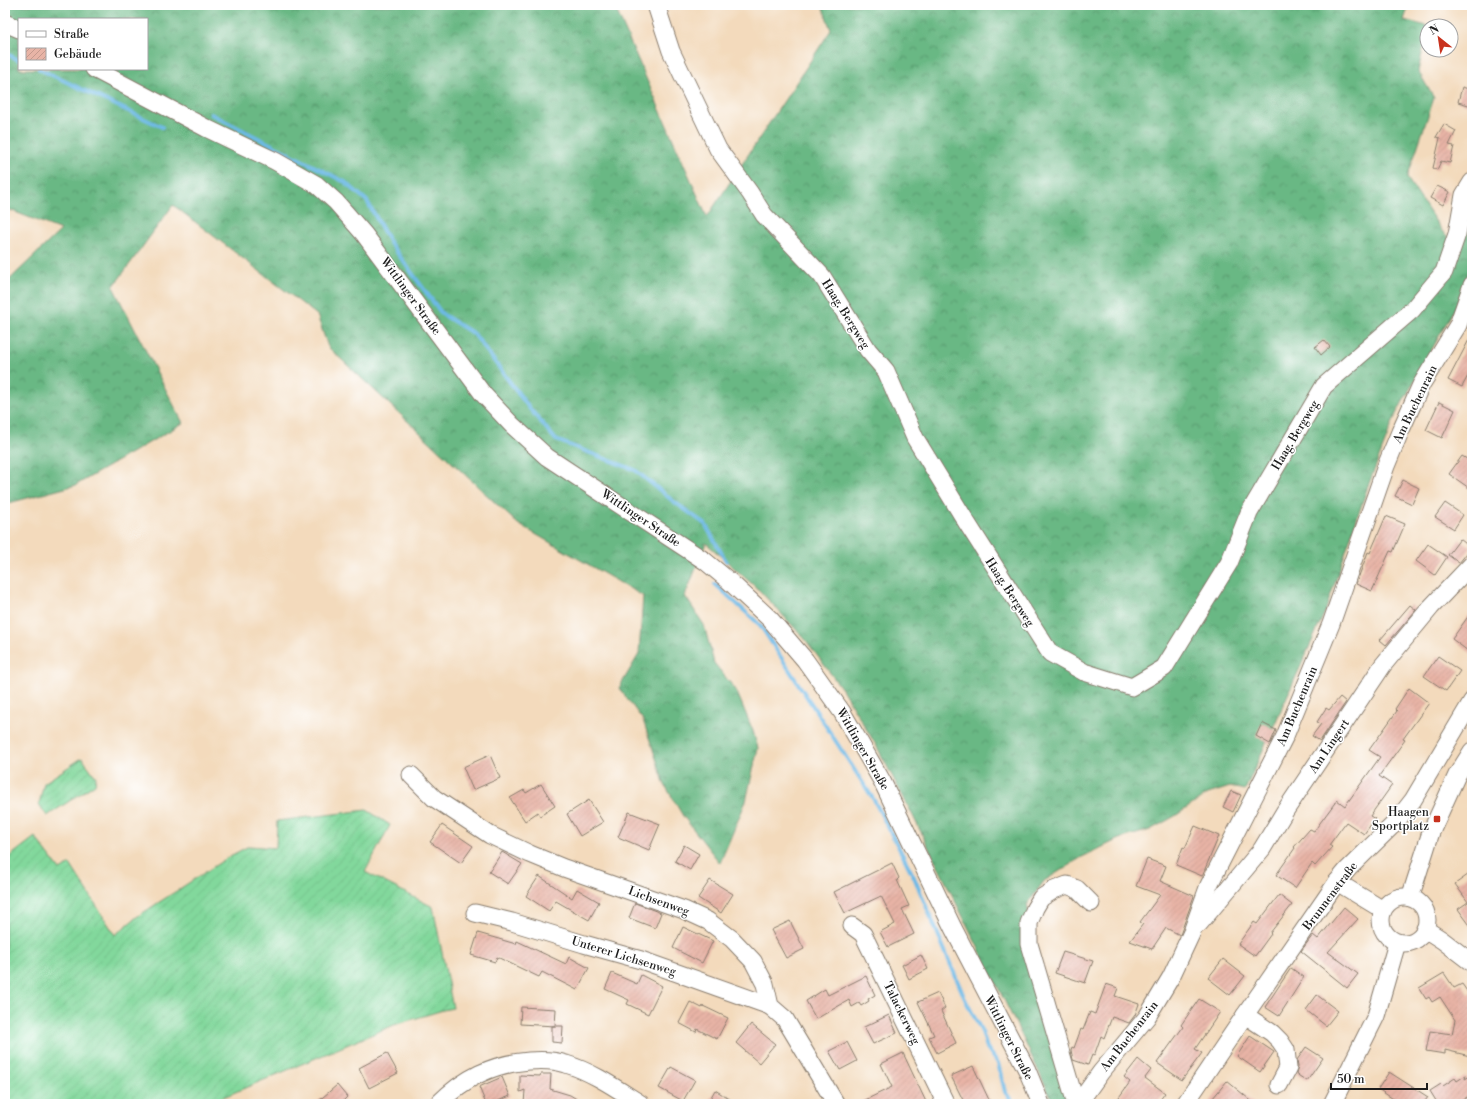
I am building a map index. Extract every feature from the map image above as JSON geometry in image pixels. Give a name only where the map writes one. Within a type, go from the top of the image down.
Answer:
[{"type":"street","name":"Haag. Bergweg","points":[[656,5],[671,51],[718,149],[764,215],[822,276],[868,350],[886,370],[915,438],[1050,653],[1084,672],[1132,687],[1164,668],[1229,563],[1249,513],[1324,386],[1412,310],[1444,272],[1457,234],[1464,194],[1472,182]]},
{"type":"street","points":[[5,23],[18,29]]},
{"type":"street","name":"Wittlinger Straße","points":[[96,70],[206,128],[275,161],[317,185],[336,202],[364,234],[483,394],[512,425],[547,457],[595,487],[705,561],[770,619],[805,660],[842,712],[882,781],[953,928],[1027,1070],[1041,1104]]},
{"type":"street","name":"Am Buchenrain","points":[[1077,1104],[1101,1072],[1147,1017],[1171,977],[1192,932],[1209,885],[1285,736],[1331,624],[1386,466],[1400,432],[1421,386],[1458,325],[1472,285]]},
{"type":"street","name":"Am Lingert","points":[[1192,932],[1262,849],[1289,804],[1383,665],[1431,607],[1472,564]]},
{"type":"street","name":"Brunnenstraße","points":[[1185,1104],[1337,882],[1348,869],[1395,823],[1412,800],[1472,701]]},
{"type":"street","points":[[1410,898],[1431,832],[1464,776],[1472,751]]},
{"type":"street","name":"Lichsenweg","points":[[411,775],[434,798],[490,835],[564,868],[684,910],[708,921],[732,939],[753,961],[765,984],[770,1006]]},
{"type":"street","points":[[1337,882],[1383,910]]},
{"type":"street","points":[[1077,1104],[1029,944],[1029,923],[1041,898],[1054,890],[1067,886],[1077,889],[1091,903]]},
{"type":"street","points":[[1399,898],[1410,898],[1418,902],[1424,910],[1427,919],[1425,929],[1419,938],[1408,943],[1397,943],[1388,938],[1382,930],[1380,920],[1383,910],[1390,902],[1399,898]]},
{"type":"street","name":"Unterer Lichsenweg","points":[[475,913],[512,922],[641,960],[770,1006]]},
{"type":"street","name":"Talackerweg","points":[[852,926],[863,934],[946,1104]]},
{"type":"street","points":[[1425,929],[1472,962]]},
{"type":"street","points":[[1332,1104],[1376,1016],[1397,943]]},
{"type":"street","points":[[770,1006],[785,1020],[836,1104]]},
{"type":"street","points":[[1245,1015],[1272,1033],[1286,1050],[1288,1068],[1279,1085]]},
{"type":"street","points":[[438,1104],[470,1078],[493,1067],[516,1062],[541,1060],[565,1063],[598,1078],[641,1104]]},
{"type":"green space","points":[[5,5],[614,5],[707,217],[831,30],[822,5],[1409,5],[1404,20],[1419,24],[1419,58],[1421,58],[1418,71],[1434,98],[1407,178],[1442,231],[1457,245],[1472,198],[1472,262],[1457,304],[1396,414],[1368,486],[1325,612],[1245,790],[1230,787],[1208,794],[1175,816],[1150,830],[1119,839],[1082,857],[1044,881],[1027,905],[1069,1093],[1061,1104],[1054,1104],[1024,1040],[910,810],[876,745],[842,689],[805,639],[760,591],[706,543],[685,596],[704,625],[714,663],[736,690],[753,731],[758,748],[746,801],[720,863],[683,816],[665,785],[643,720],[619,688],[639,654],[643,596],[518,524],[328,347],[317,315],[173,205],[113,287],[183,423],[76,485],[5,504],[5,284],[61,230],[5,208]]},
{"type":"green space","points":[[82,758],[96,777],[95,784],[47,816],[39,804],[44,783]]},
{"type":"green space","points":[[367,810],[390,825],[365,872],[433,907],[453,1008],[394,1025],[207,1104],[5,1104],[5,860],[35,837],[60,870],[70,864],[115,935],[138,916],[230,856],[249,846],[276,848],[277,821]]},
{"type":"building","points":[[1462,87],[1472,90],[1472,106],[1458,102]]},
{"type":"building","points":[[1444,124],[1456,131],[1449,145],[1454,146],[1450,163],[1441,161],[1437,170],[1433,168],[1440,138],[1436,137]]},
{"type":"building","points":[[1437,186],[1450,192],[1443,205],[1430,198]]},
{"type":"building","points":[[1472,334],[1472,368],[1462,387],[1448,380]]},
{"type":"building","points":[[1324,340],[1330,347],[1321,355],[1315,347]]},
{"type":"building","points":[[1439,402],[1455,410],[1442,438],[1426,430]]},
{"type":"building","points":[[1462,456],[1472,462],[1472,490],[1449,474]]},
{"type":"building","points":[[1403,480],[1419,488],[1412,504],[1395,496]]},
{"type":"building","points":[[1445,503],[1463,515],[1454,529],[1435,517]]},
{"type":"building","points":[[1386,516],[1405,524],[1393,552],[1390,551],[1372,591],[1356,584],[1368,552],[1370,553]]},
{"type":"building","points":[[1460,539],[1471,548],[1459,563],[1448,555]]},
{"type":"building","points":[[1428,544],[1447,557],[1435,575],[1416,561]]},
{"type":"building","points":[[1410,605],[1416,610],[1386,645],[1380,640]]},
{"type":"building","points":[[1472,611],[1472,654],[1452,639]]},
{"type":"building","points":[[1438,656],[1460,671],[1446,691],[1424,676]]},
{"type":"building","points":[[1409,688],[1429,703],[1379,776],[1392,785],[1370,816],[1375,819],[1364,834],[1346,822],[1329,845],[1332,847],[1315,866],[1312,863],[1295,888],[1276,875],[1295,848],[1294,847],[1310,829],[1314,831],[1337,800],[1345,806],[1380,757],[1369,750],[1397,711],[1395,709]]},
{"type":"building","points":[[1340,697],[1346,702],[1320,741],[1312,736],[1321,724],[1317,722],[1326,708],[1329,710]]},
{"type":"building","points":[[1262,723],[1276,730],[1270,744],[1256,736]]},
{"type":"building","points":[[490,755],[500,778],[473,790],[463,767]]},
{"type":"building","points":[[541,784],[555,806],[540,816],[538,812],[525,821],[510,798],[524,790],[526,793]]},
{"type":"building","points":[[1231,791],[1241,795],[1233,812],[1223,807]]},
{"type":"building","points":[[589,800],[603,822],[580,836],[567,814]]},
{"type":"building","points":[[629,812],[660,824],[649,850],[618,837]]},
{"type":"building","points":[[442,825],[473,846],[461,863],[430,842]]},
{"type":"building","points":[[1195,826],[1219,836],[1202,876],[1176,865],[1183,847],[1185,848]]},
{"type":"building","points":[[684,845],[699,854],[690,870],[675,861]]},
{"type":"building","points":[[502,852],[522,864],[508,884],[489,872]]},
{"type":"building","points":[[1147,859],[1166,866],[1160,881],[1194,896],[1180,935],[1166,928],[1152,949],[1130,941],[1143,924],[1140,922],[1160,895],[1136,886]]},
{"type":"building","points":[[892,863],[899,878],[897,880],[909,906],[902,909],[914,934],[888,947],[880,932],[895,924],[881,896],[845,913],[834,892]]},
{"type":"building","points":[[1472,872],[1472,928],[1458,909],[1468,902],[1455,884]]},
{"type":"building","points":[[539,876],[572,898],[577,889],[599,902],[589,920],[556,901],[549,911],[526,896]]},
{"type":"building","points":[[710,880],[733,894],[721,913],[698,898]]},
{"type":"building","points":[[1279,895],[1292,905],[1270,933],[1271,934],[1255,956],[1238,944],[1254,922],[1257,924]]},
{"type":"building","points":[[635,903],[661,913],[655,928],[629,918]]},
{"type":"building","points":[[1344,907],[1358,919],[1328,952],[1358,974],[1347,988],[1301,951],[1313,935],[1318,939]]},
{"type":"building","points":[[790,921],[804,949],[786,958],[771,930]]},
{"type":"building","points":[[683,927],[713,941],[702,963],[673,948]]},
{"type":"building","points":[[478,933],[516,944],[517,941],[566,964],[569,957],[589,968],[577,990],[542,972],[539,977],[497,957],[495,962],[471,955]]},
{"type":"building","points":[[1063,952],[1093,961],[1085,983],[1055,973]]},
{"type":"building","points":[[921,955],[928,969],[909,979],[902,965]]},
{"type":"building","points":[[1223,959],[1245,976],[1230,995],[1208,978]]},
{"type":"building","points":[[1291,968],[1304,977],[1279,1016],[1265,1007]]},
{"type":"building","points":[[612,973],[637,984],[641,975],[662,986],[648,1014],[627,1004],[629,1000],[605,989]]},
{"type":"building","points":[[1444,973],[1454,988],[1462,984],[1469,994],[1472,992],[1472,1048],[1470,1056],[1445,1050],[1445,1054],[1426,1051],[1430,1031],[1452,1034],[1455,1020],[1440,997],[1432,1002],[1429,997],[1426,999],[1419,988]]},
{"type":"building","points":[[866,976],[875,995],[868,999],[869,1001],[861,1006],[859,1003],[852,1007],[849,1000],[816,1019],[806,1001],[825,989],[828,995]]},
{"type":"building","points":[[1106,984],[1118,988],[1115,996],[1139,1004],[1135,1015],[1129,1023],[1112,1017],[1104,1038],[1101,1036],[1094,1056],[1092,1055],[1088,1065],[1073,1060],[1071,1050],[1072,1047],[1074,1048],[1081,1029],[1083,1030],[1090,1012],[1095,1014]]},
{"type":"building","points":[[938,993],[945,1008],[941,1011],[956,1043],[937,1053],[929,1037],[934,1035],[918,1002]]},
{"type":"building","points":[[1317,995],[1338,1011],[1326,1026],[1306,1010]]},
{"type":"building","points":[[1199,999],[1220,1012],[1195,1049],[1202,1053],[1182,1080],[1157,1063],[1183,1027],[1181,1025]]},
{"type":"building","points":[[690,1002],[702,1008],[703,1006],[728,1018],[717,1039],[697,1029],[696,1032],[679,1023]]},
{"type":"building","points":[[521,1007],[556,1009],[555,1026],[520,1024]]},
{"type":"building","points":[[889,1015],[897,1033],[873,1044],[864,1027]]},
{"type":"building","points":[[751,1024],[775,1044],[759,1063],[736,1043]]},
{"type":"building","points":[[552,1026],[563,1026],[562,1043],[552,1042]]},
{"type":"building","points":[[1250,1036],[1274,1052],[1260,1072],[1237,1056]]},
{"type":"building","points":[[847,1042],[857,1061],[840,1070],[829,1051]]},
{"type":"building","points":[[1306,1047],[1323,1058],[1307,1081],[1296,1074],[1298,1067],[1297,1060]]},
{"type":"building","points":[[387,1053],[398,1073],[369,1088],[359,1068]]},
{"type":"building","points":[[903,1053],[927,1104],[857,1104],[892,1087],[881,1064]]},
{"type":"building","points":[[1138,1059],[1151,1070],[1145,1078],[1165,1093],[1157,1104],[1114,1104],[1130,1082],[1124,1077]]},
{"type":"building","points":[[973,1066],[991,1104],[965,1104],[951,1076]]},
{"type":"building","points":[[671,1067],[695,1080],[683,1101],[659,1088]]},
{"type":"building","points":[[1389,1072],[1428,1097],[1423,1104],[1401,1104],[1378,1089]]},
{"type":"building","points":[[541,1074],[551,1074],[550,1089],[570,1095],[585,1104],[524,1104],[525,1090],[520,1092],[520,1075],[540,1076]]},
{"type":"building","points":[[1466,1075],[1465,1079],[1472,1075],[1472,1094],[1456,1104],[1438,1104],[1430,1091],[1441,1084],[1443,1086],[1455,1078],[1457,1081]]},
{"type":"building","points":[[502,1077],[510,1096],[491,1104],[486,1104],[479,1087]]},
{"type":"building","points":[[1227,1081],[1255,1104],[1208,1104]]},
{"type":"building","points":[[337,1085],[347,1097],[340,1104],[315,1104]]},
{"type":"building","points":[[715,1090],[738,1104],[707,1104]]},
{"type":"waterway","points":[[5,53],[18,60]]},
{"type":"waterway","points":[[41,70],[162,127]]},
{"type":"waterway","points":[[211,114],[345,182],[367,201],[390,243],[442,314],[474,334],[530,409],[556,440],[635,470],[673,501],[705,524],[726,561]]},
{"type":"waterway","points":[[715,584],[760,625],[874,800],[914,877],[965,999],[982,1032],[987,1048],[998,1063],[1005,1092],[1014,1104]]},
{"type":"place","name":"Haagen Sportplatz","points":[[1437,819]]}]
